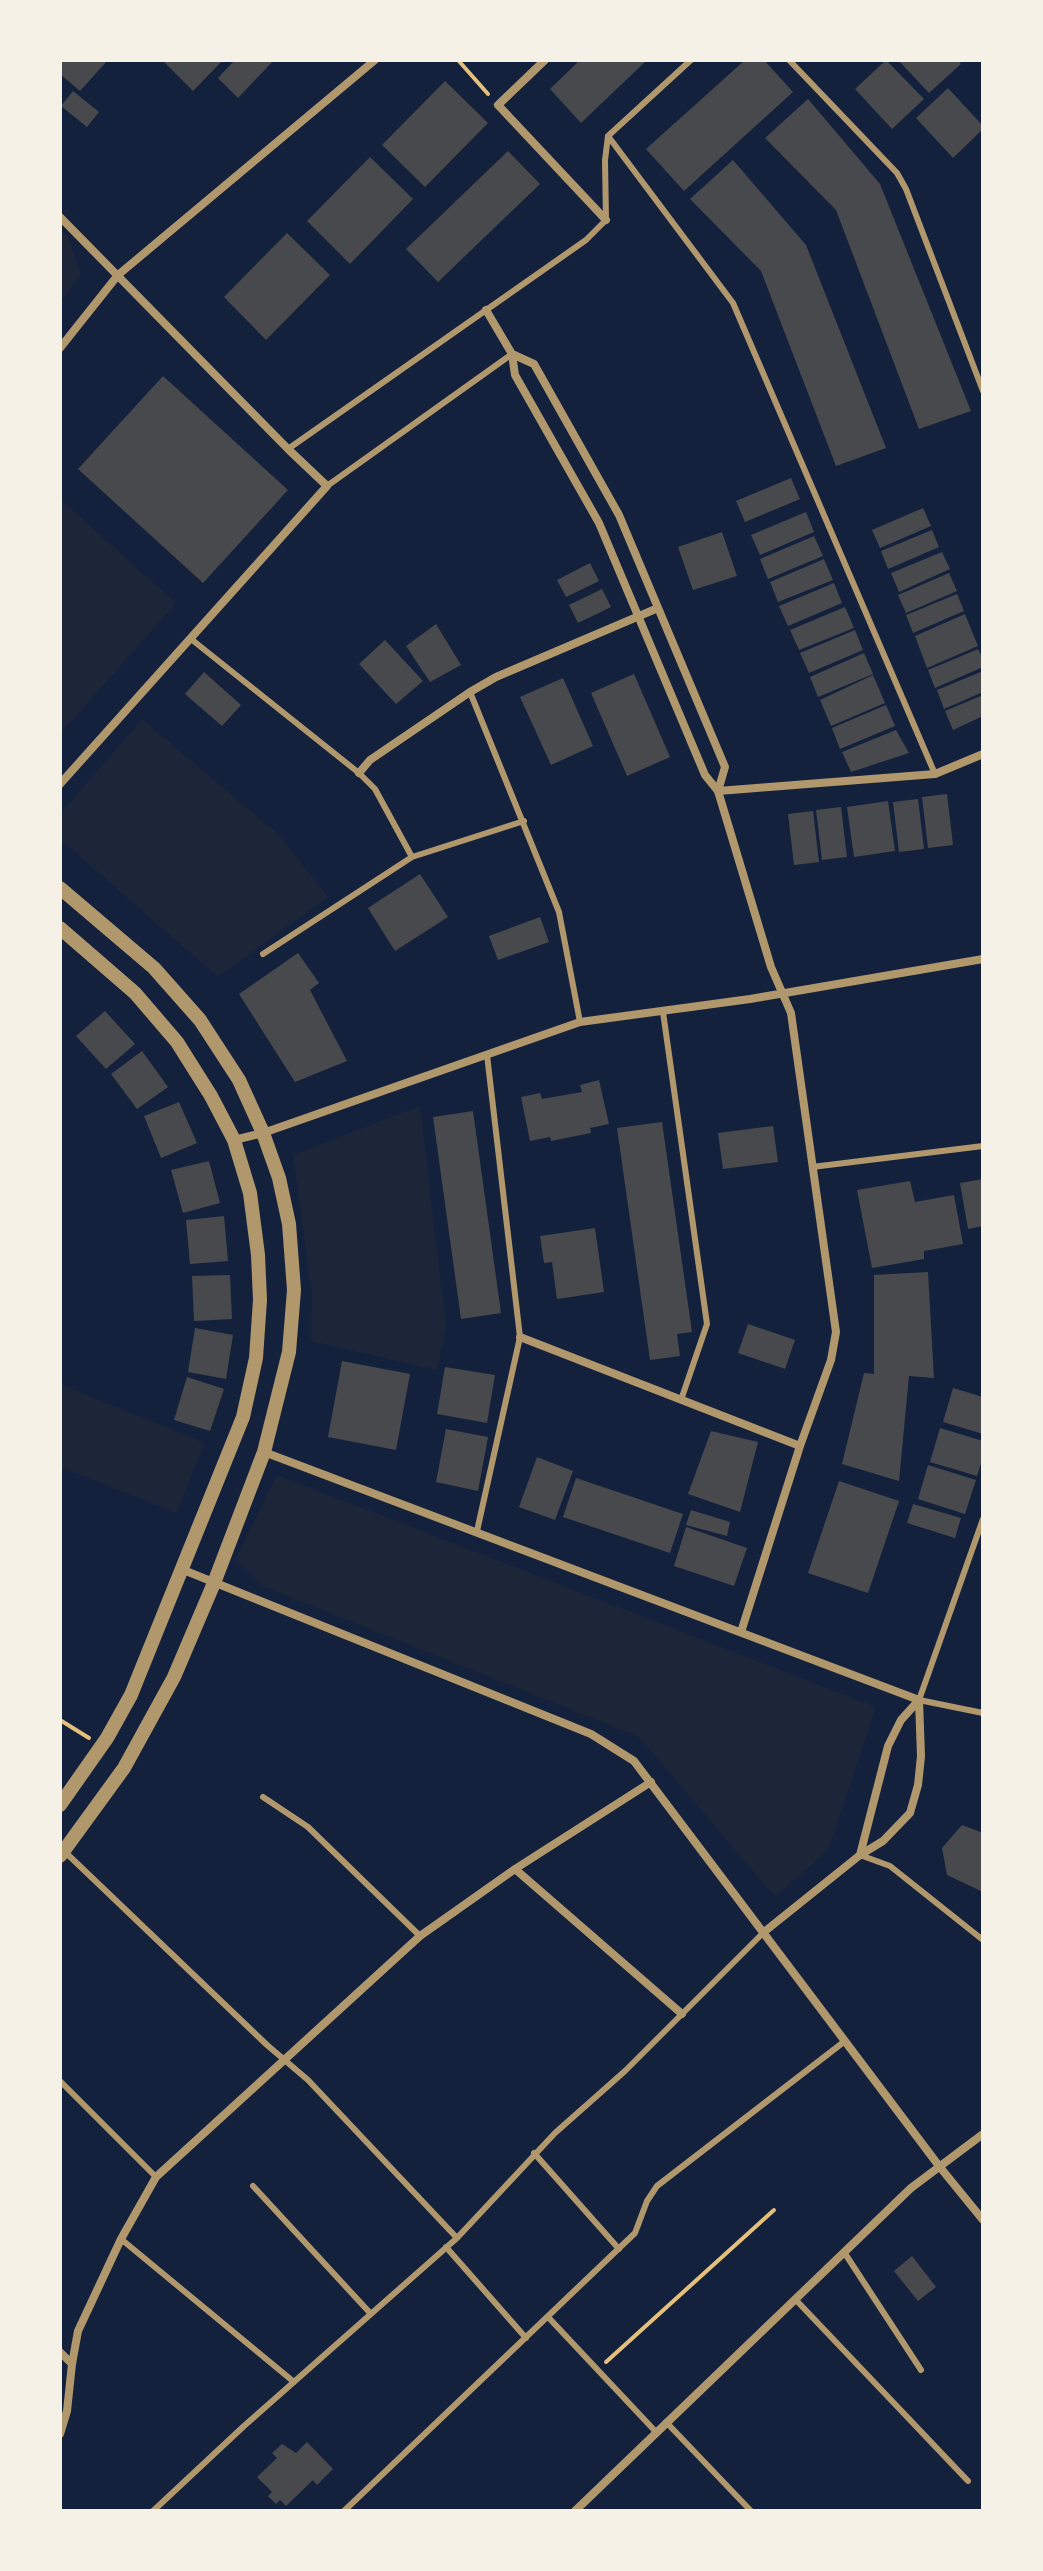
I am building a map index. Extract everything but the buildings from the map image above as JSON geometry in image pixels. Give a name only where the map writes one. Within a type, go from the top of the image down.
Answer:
[{"type":"street","points":[[60,348],[118,275],[375,60]]},
{"type":"street","points":[[545,60],[498,105],[606,220]]},
{"type":"street","points":[[60,217],[327,486],[60,784]]},
{"type":"street","points":[[486,310],[512,354],[515,375],[599,523],[705,775],[718,791],[767,953],[791,1013],[836,1332],[831,1360],[800,1446],[741,1632]]},
{"type":"street","points":[[512,354],[534,364],[619,515],[725,767],[718,791]]},
{"type":"street","points":[[359,773],[370,760],[496,677],[658,608]]},
{"type":"street","points":[[718,791],[935,774],[983,754]]},
{"type":"street","points":[[60,888],[154,968],[200,1020],[239,1080],[279,1178],[289,1224],[294,1290],[289,1352],[264,1452],[214,1583],[174,1677],[124,1768],[62,1851]]},
{"type":"street","points":[[60,928],[135,993],[177,1042],[211,1096],[234,1140],[250,1193],[260,1300],[256,1358],[243,1417],[131,1695],[102,1745],[60,1805]]},
{"type":"street","points":[[234,1140],[263,1133],[580,1022],[663,1012],[983,959]]},
{"type":"street","points":[[520,1337],[800,1446]]},
{"type":"street","points":[[264,1452],[919,1700]]},
{"type":"street","points":[[180,1569],[591,1734],[634,1761],[983,2220]]},
{"type":"street","points":[[860,1855],[888,1746],[901,1720],[919,1700]]},
{"type":"street","points":[[764,1932],[860,1855],[883,1841],[910,1813],[918,1785],[921,1756],[919,1700]]},
{"type":"street","points":[[60,2434],[67,2411],[78,2331],[121,2239],[156,2177],[420,1936],[515,1869],[651,1782]]},
{"type":"street","points":[[515,1869],[682,2014]]},
{"type":"street","points":[[575,2511],[911,2188],[983,2134]]},
{"type":"street","points":[[60,2352],[72,2364]]},
{"type":"lane","points":[[288,449],[586,240],[606,220],[605,160],[608,136],[691,60]]},
{"type":"lane","points":[[789,60],[897,173],[906,189],[983,391]]},
{"type":"lane","points":[[608,136],[733,303],[935,774]]},
{"type":"lane","points":[[327,486],[512,354]]},
{"type":"lane","points":[[191,639],[359,773],[375,789],[412,857]]},
{"type":"lane","points":[[470,692],[559,912],[580,1022]]},
{"type":"lane","points":[[263,954],[412,857],[524,821]]},
{"type":"lane","points":[[663,1012],[707,1324],[681,1400]]},
{"type":"lane","points":[[477,1531],[520,1337],[487,1055]]},
{"type":"lane","points":[[812,1167],[983,1146]]},
{"type":"lane","points":[[983,1519],[919,1700],[983,1713]]},
{"type":"lane","points":[[263,1797],[308,1827],[420,1936]]},
{"type":"lane","points":[[62,1851],[308,2080],[457,2238]]},
{"type":"lane","points":[[860,1855],[890,1866],[983,1940]]},
{"type":"lane","points":[[153,2511],[457,2238],[534,2153],[625,2071],[764,1932]]},
{"type":"lane","points":[[344,2511],[635,2233],[647,2201],[657,2186],[845,2041]]},
{"type":"lane","points":[[60,2081],[156,2177]]},
{"type":"lane","points":[[534,2153],[619,2249]]},
{"type":"lane","points":[[253,2186],[371,2314]]},
{"type":"lane","points":[[121,2239],[294,2382]]},
{"type":"lane","points":[[446,2247],[526,2338]]},
{"type":"lane","points":[[844,2252],[921,2370]]},
{"type":"lane","points":[[795,2299],[968,2481]]},
{"type":"lane","points":[[548,2317],[656,2432]]},
{"type":"lane","points":[[666,2422],[751,2511]]},
{"type":"path","points":[[458,60],[498,105]]},
{"type":"path","points":[[60,1720],[102,1745]]},
{"type":"path","points":[[597,2370],[774,2210]]},
{"type":"shaded area","points":[[60,228],[68,236],[81,275],[60,302]]},
{"type":"shaded area","points":[[60,499],[176,603],[60,734]]},
{"type":"shaded area","points":[[142,719],[279,835],[328,897],[218,977],[60,839],[60,814]]},
{"type":"shaded area","points":[[420,1106],[446,1328],[437,1370],[311,1341],[312,1294],[293,1155]]},
{"type":"shaded area","points":[[60,1384],[205,1443],[176,1513],[60,1467]]},
{"type":"shaded area","points":[[277,1475],[876,1707],[828,1850],[775,1897],[639,1737],[264,1587],[236,1559]]}]
